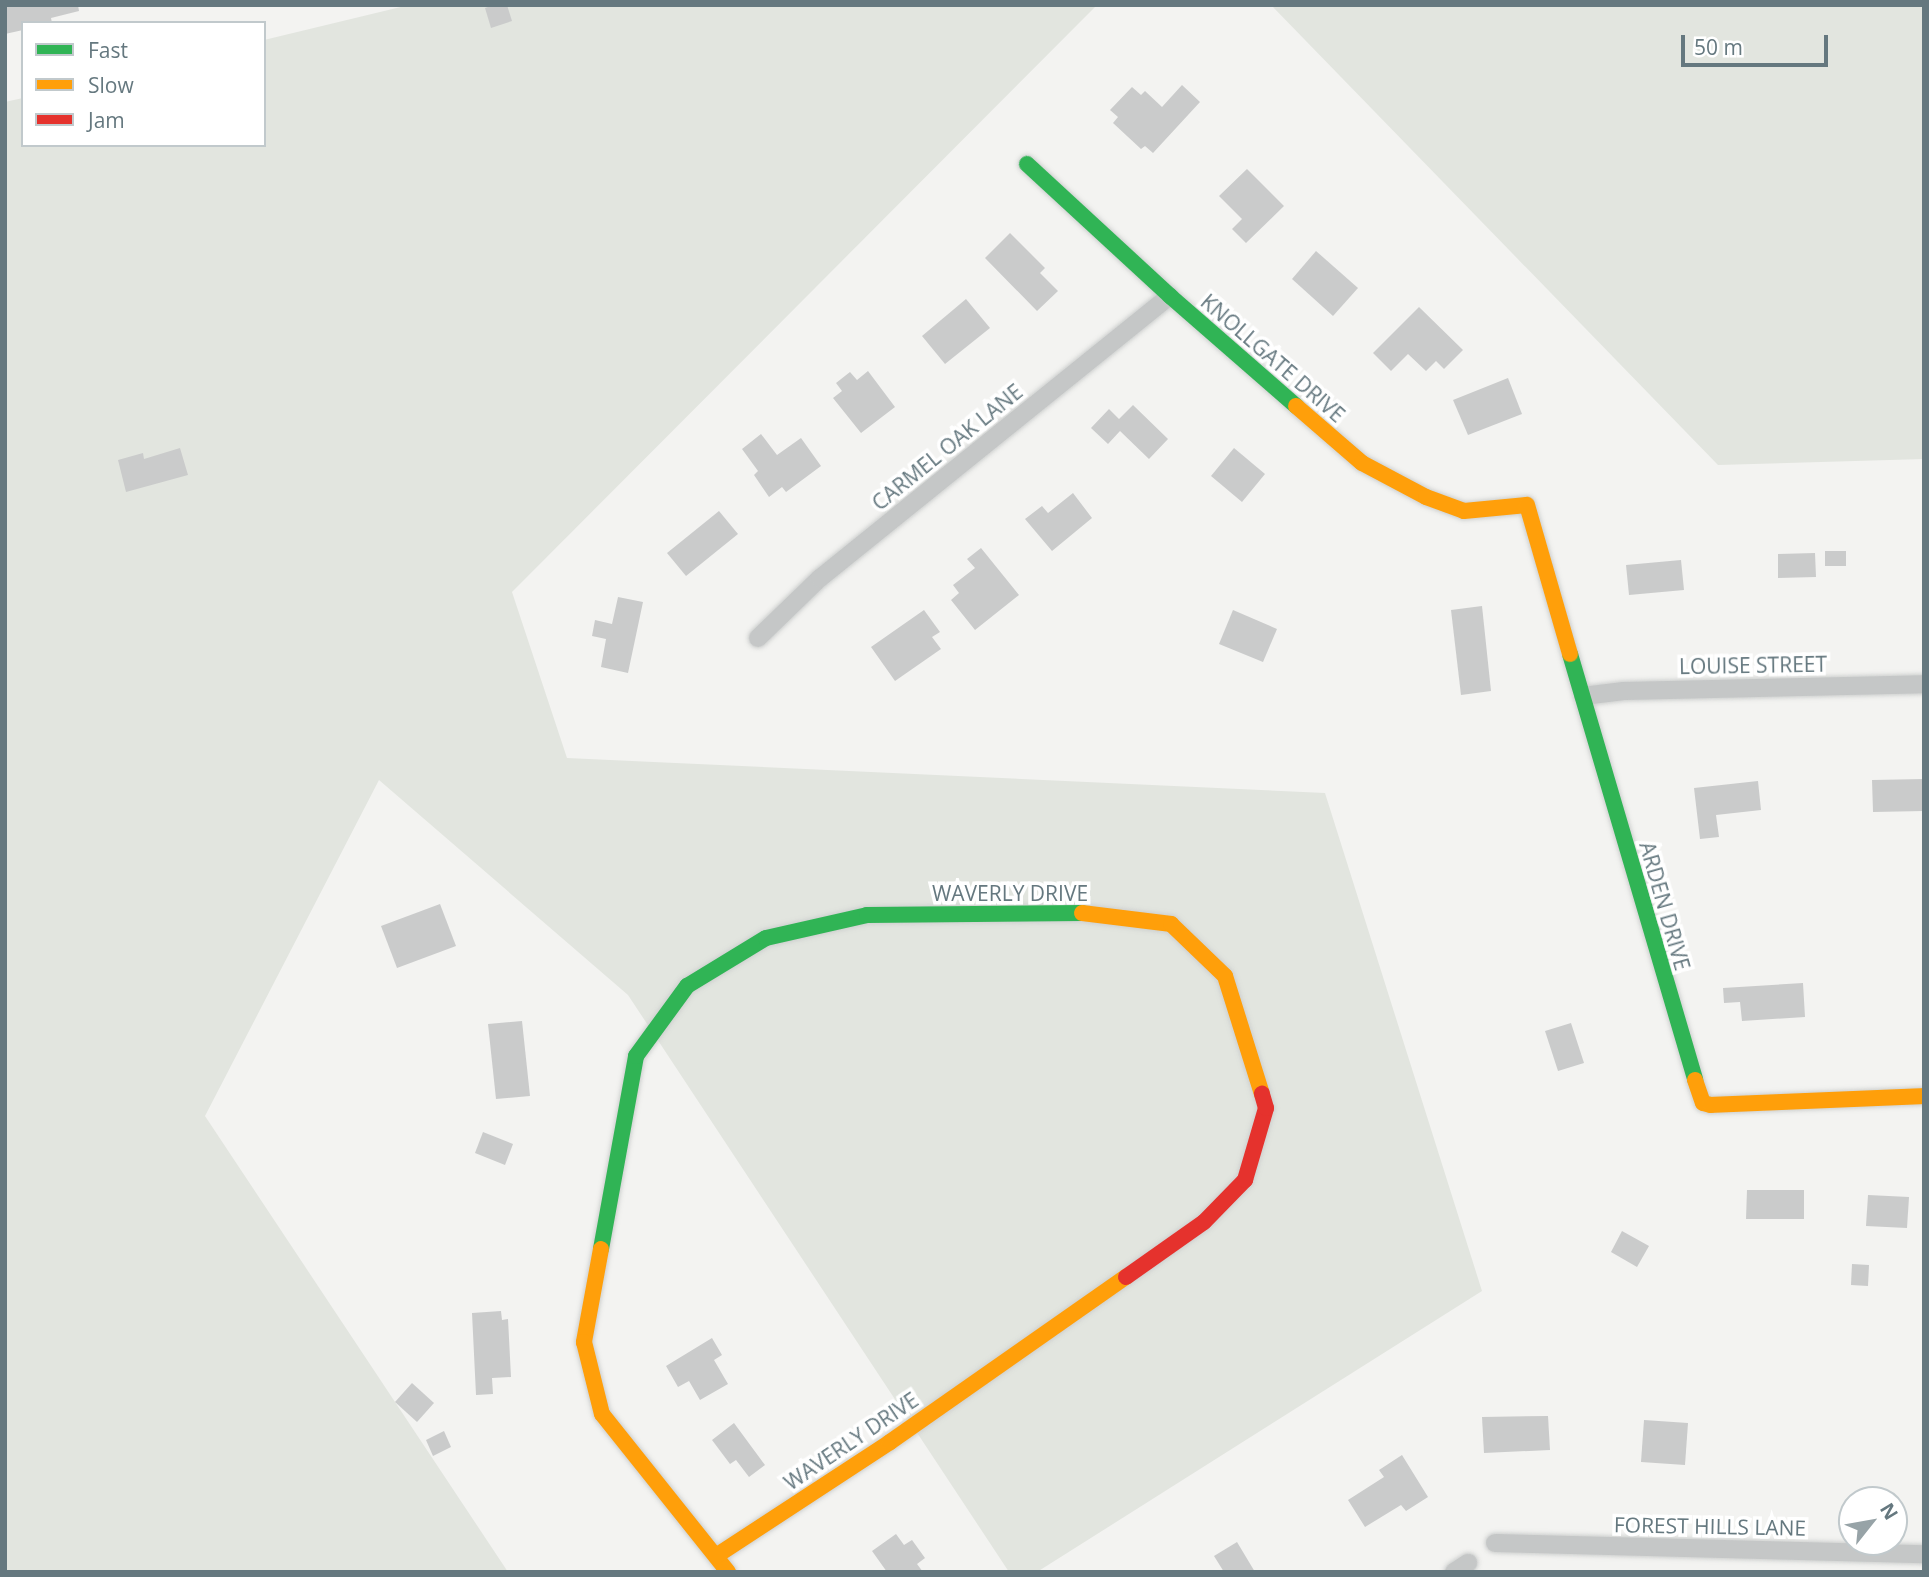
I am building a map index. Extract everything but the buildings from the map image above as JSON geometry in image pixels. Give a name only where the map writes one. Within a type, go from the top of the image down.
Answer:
[{"type":"street","name":"KNOLLGATE DRIVE","points":[[1027,164],[1170,296],[1362,463],[1426,498],[1464,511],[1498,510],[1527,505]]},
{"type":"street","name":"CARMEL OAK LANE","points":[[758,638],[820,578],[1170,296]]},
{"type":"street","name":"ARDEN DRIVE","points":[[1527,505],[1681,1042],[1703,1103],[1711,1105],[1924,1096]]},
{"type":"street","name":"LOUISE STREET","points":[[1583,696],[1624,691],[1924,684]]},
{"type":"street","name":"WAVERLY DRIVE","points":[[716,1556],[890,1441],[1204,1222],[1245,1180],[1266,1108],[1225,976],[1171,924],[1065,911],[867,915],[766,938],[687,986],[636,1056],[584,1342],[602,1414],[728,1572]]},
{"type":"street","name":"FOREST HILLS LANE","points":[[1495,1543],[1924,1554]]},
{"type":"shaded area","points":[[409,5],[1097,5],[512,592],[567,758],[1325,793],[1482,1291],[1037,1572],[1009,1572],[628,995],[379,780],[205,1116],[508,1572],[5,1572],[5,102],[21,98],[21,147],[266,147],[266,40]]},
{"type":"shaded area","points":[[1271,5],[1924,5],[1924,459],[1718,465]]},
{"type":"traffic: fast","points":[[1027,164],[1170,296],[1296,406]]},
{"type":"traffic: fast","points":[[1570,654],[1695,1080]]},
{"type":"traffic: fast","points":[[601,1249],[636,1056],[687,986],[766,938],[867,915],[1082,913]]},
{"type":"traffic: slow","points":[[1296,406],[1362,463],[1426,497],[1464,511],[1527,505],[1570,654]]},
{"type":"traffic: slow","points":[[1082,913],[1171,924],[1225,976],[1262,1094]]},
{"type":"traffic: slow","points":[[1695,1080],[1703,1103],[1711,1105],[1924,1096]]},
{"type":"traffic: slow","points":[[601,1249],[584,1342],[602,1414],[728,1572]]},
{"type":"traffic: slow","points":[[716,1556],[890,1442],[1126,1277]]},
{"type":"traffic: jam","points":[[1126,1277],[1204,1222],[1245,1180],[1266,1108],[1262,1094]]}]
